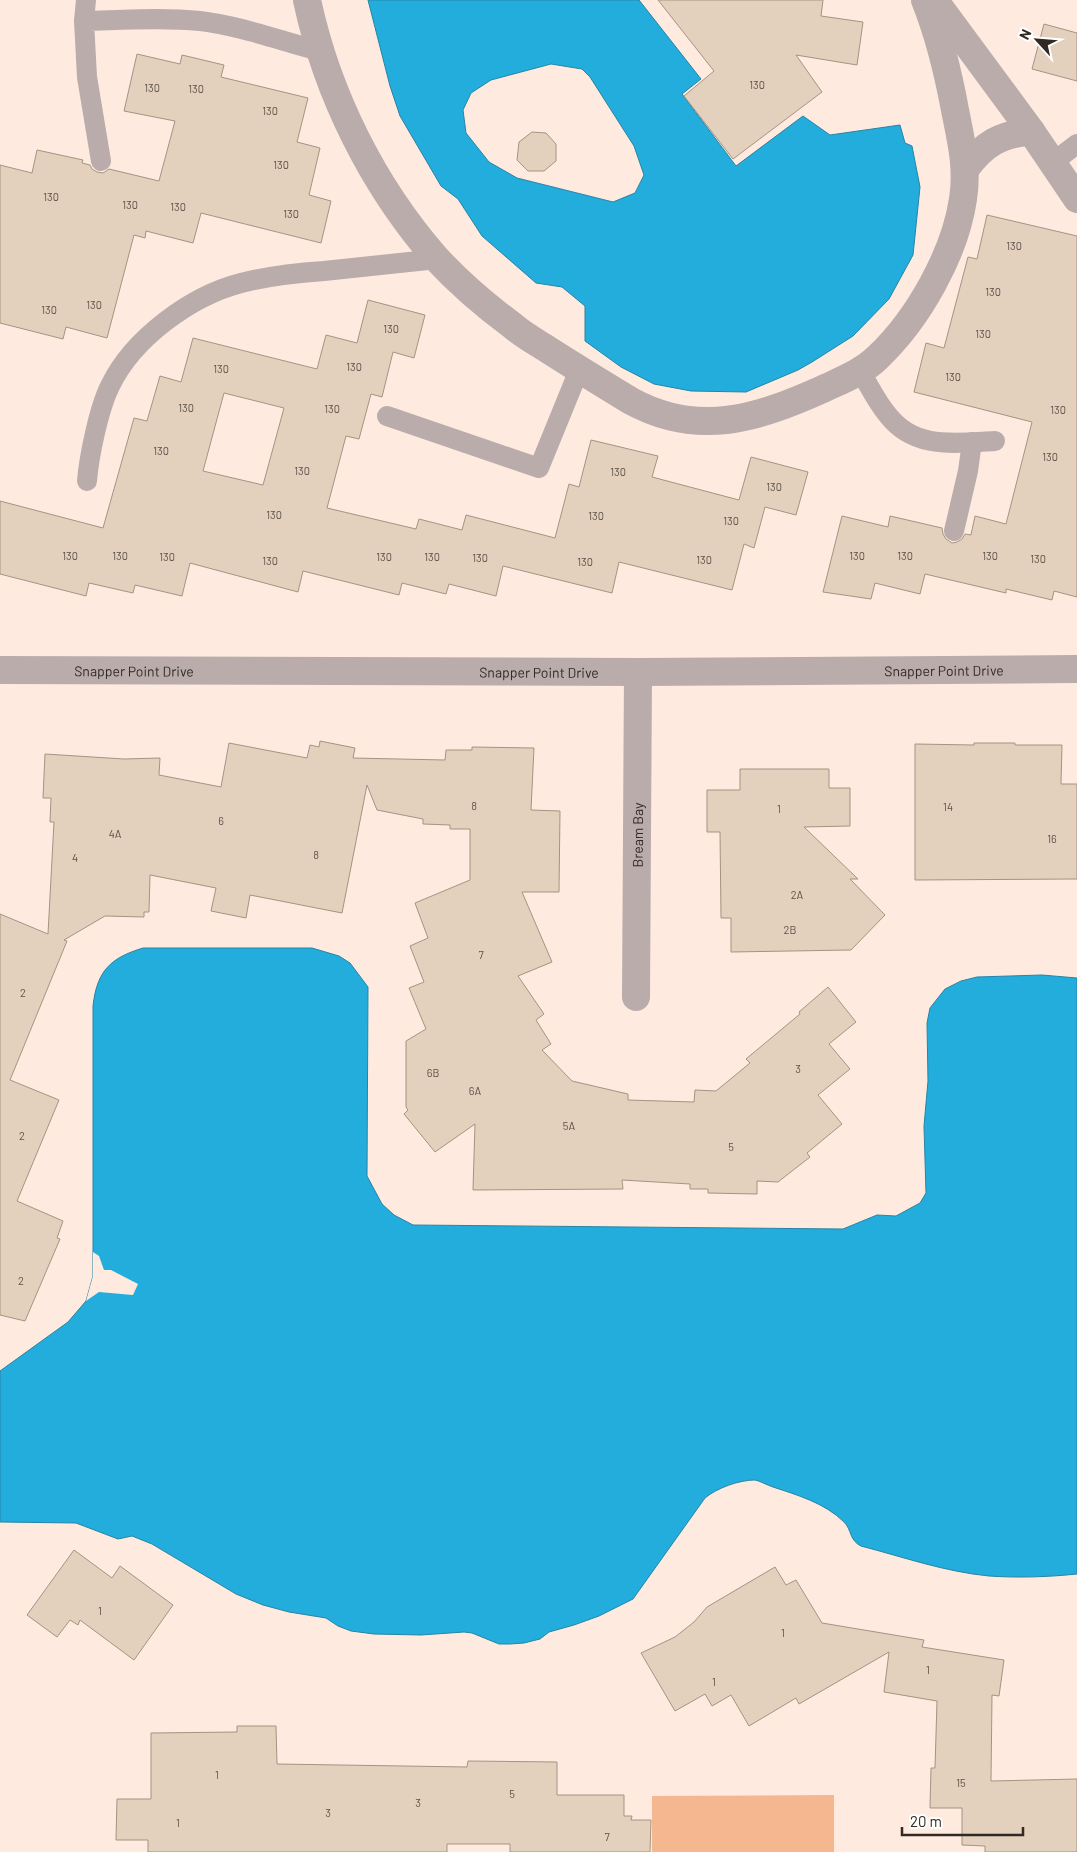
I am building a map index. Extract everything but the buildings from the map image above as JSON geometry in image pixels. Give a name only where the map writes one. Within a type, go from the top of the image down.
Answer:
[{"type":"street","points":[[307,0],[320,52],[343,110],[377,176],[405,218],[438,259],[463,284],[514,327],[579,370],[650,411],[681,419],[716,421],[743,418],[770,411],[860,371],[878,358],[899,335],[940,270],[960,217],[964,199],[966,168],[950,80],[925,0]]},
{"type":"street","points":[[934,0],[1031,131],[1077,199]]},
{"type":"street","points":[[966,168],[990,143],[1005,136],[1031,131]]},
{"type":"street","name":"Snapper Point Drive","points":[[0,670],[638,672],[1077,669]]},
{"type":"street","name":"Bream Bay","points":[[636,997],[638,672]]},
{"type":"lane","points":[[86,0],[84,21],[87,77],[101,162]]},
{"type":"lane","points":[[84,21],[181,20],[202,22],[238,29],[320,52]]},
{"type":"lane","points":[[1052,163],[1077,144]]},
{"type":"lane","points":[[86,481],[105,397],[116,374],[129,356],[146,338],[184,310],[218,292],[257,279],[438,259]]},
{"type":"lane","points":[[387,416],[539,468],[579,370]]},
{"type":"lane","points":[[860,371],[887,415],[907,434],[930,441],[995,441]]},
{"type":"lane","points":[[954,531],[968,471],[972,442]]},
{"type":"shaded area","points":[[834,1795],[834,1852],[652,1852],[652,1796]]},
{"type":"water","points":[[368,0],[639,0],[701,79],[682,94],[736,166],[803,116],[830,135],[900,125],[905,143],[912,146],[920,187],[913,255],[889,299],[853,336],[798,370],[746,392],[691,391],[654,384],[621,367],[585,341],[585,306],[562,287],[536,283],[482,236],[458,199],[441,186],[400,116],[390,86]],"holes":[[[551,64],[582,69],[590,77],[634,146],[644,175],[635,193],[613,202],[517,178],[489,162],[466,133],[463,110],[471,93],[491,80]]]},
{"type":"water","points":[[143,948],[312,948],[339,956],[350,963],[368,987],[367,1176],[382,1204],[394,1215],[413,1225],[843,1229],[877,1215],[896,1216],[920,1203],[926,1193],[924,1126],[928,1081],[927,1023],[930,1008],[945,989],[961,981],[977,977],[1042,975],[1077,978],[1077,1574],[1022,1577],[973,1574],[941,1568],[861,1546],[854,1541],[844,1522],[820,1505],[755,1480],[749,1480],[722,1488],[705,1498],[633,1599],[599,1616],[549,1632],[540,1639],[524,1643],[499,1644],[472,1633],[464,1632],[421,1635],[374,1634],[351,1631],[338,1626],[326,1618],[289,1612],[263,1605],[236,1594],[152,1544],[132,1536],[118,1539],[76,1523],[0,1522],[0,1371],[68,1322],[86,1301],[93,1276],[93,1006],[98,984],[107,968],[122,956]]},
{"type":"pier","points":[[93,1252],[99,1256],[104,1270],[111,1270],[138,1284],[133,1295],[99,1292],[86,1301],[93,1276]]}]
